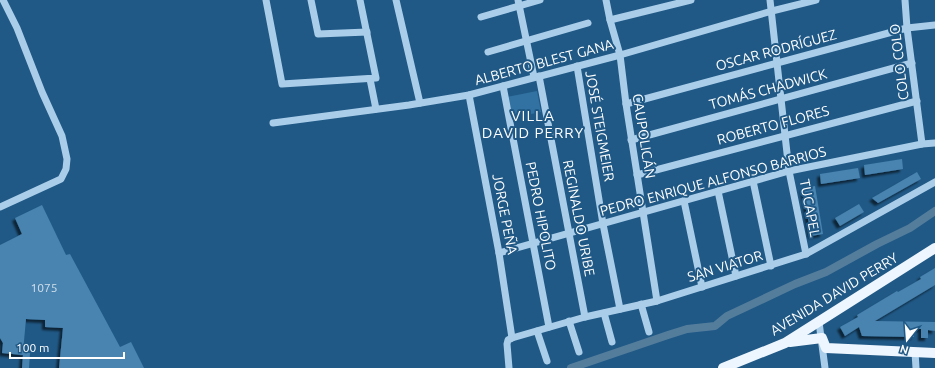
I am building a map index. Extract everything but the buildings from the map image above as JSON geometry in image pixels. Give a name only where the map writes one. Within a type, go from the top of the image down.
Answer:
[{"type":"main road","name":"AVENIDA DAVID PERRY","points":[[723,368],[786,343],[935,248]]},
{"type":"main road","points":[[786,343],[822,338],[826,348],[935,353]]},
{"type":"street","points":[[0,207],[61,179],[66,169],[67,159],[62,136],[17,28],[3,0]]},
{"type":"street","points":[[266,0],[282,84],[376,78],[360,0]]},
{"type":"street","points":[[311,0],[318,34],[367,32]]},
{"type":"street","points":[[396,0],[420,103]]},
{"type":"street","points":[[482,17],[518,3],[540,0]]},
{"type":"street","name":"CAUPOLICÁN","points":[[606,0],[620,55],[631,140],[657,301]]},
{"type":"street","points":[[610,20],[691,0]]},
{"type":"street","name":"TUCAPEL","points":[[770,0],[789,171],[806,254]]},
{"type":"street","name":"ALBERTO BLEST GANA","points":[[273,123],[469,95],[536,76],[620,55],[772,11],[816,0]]},
{"type":"street","name":"COLO COLO","points":[[905,0],[907,28],[922,144]]},
{"type":"street","name":"REGINALDO URIBE","points":[[518,3],[526,41],[536,76],[585,317]]},
{"type":"street","points":[[488,52],[588,23]]},
{"type":"street","name":"OSCAR RODRÍGUEZ","points":[[626,104],[907,28],[935,25]]},
{"type":"street","name":"TOMÁS CHADWICK","points":[[631,140],[912,64]]},
{"type":"street","name":"JOSÉ STEIGMEIER","points":[[576,66],[603,224],[620,309]]},
{"type":"street","points":[[370,79],[376,109]]},
{"type":"street","name":"PEDRO HIPOLITO","points":[[503,86],[549,327]]},
{"type":"street","name":"JORGE PEÑA","points":[[469,95],[499,253],[510,339],[507,344],[509,368]]},
{"type":"street","name":"ROBERTO FLORES","points":[[637,175],[917,101]]},
{"type":"street","name":"PEDRO ENRIQUE ALFONSO BARRIOS","points":[[499,253],[789,171],[922,144],[935,143]]},
{"type":"street","points":[[753,181],[770,266]]},
{"type":"street","name":"SAN VIATOR","points":[[510,339],[569,321],[657,301],[806,254],[935,182]]},
{"type":"street","points":[[718,191],[736,276]]},
{"type":"street","points":[[684,201],[702,287]]},
{"type":"street","points":[[641,304],[648,332]]},
{"type":"street","points":[[604,313],[612,342]]},
{"type":"street","points":[[569,321],[579,352]]},
{"type":"street","points":[[819,322],[825,368]]},
{"type":"street","points":[[537,331],[546,361]]},
{"type":"street","points":[[915,352],[916,368]]},
{"type":"shaded area","points":[[537,91],[541,112],[511,118],[507,97]]},
{"type":"waterway","points":[[571,368],[687,329],[715,326],[727,316],[795,284],[826,272],[910,228],[935,211]]},
{"type":"district","name":"VILLA DAVID PERRY","points":[[533,124]]}]
